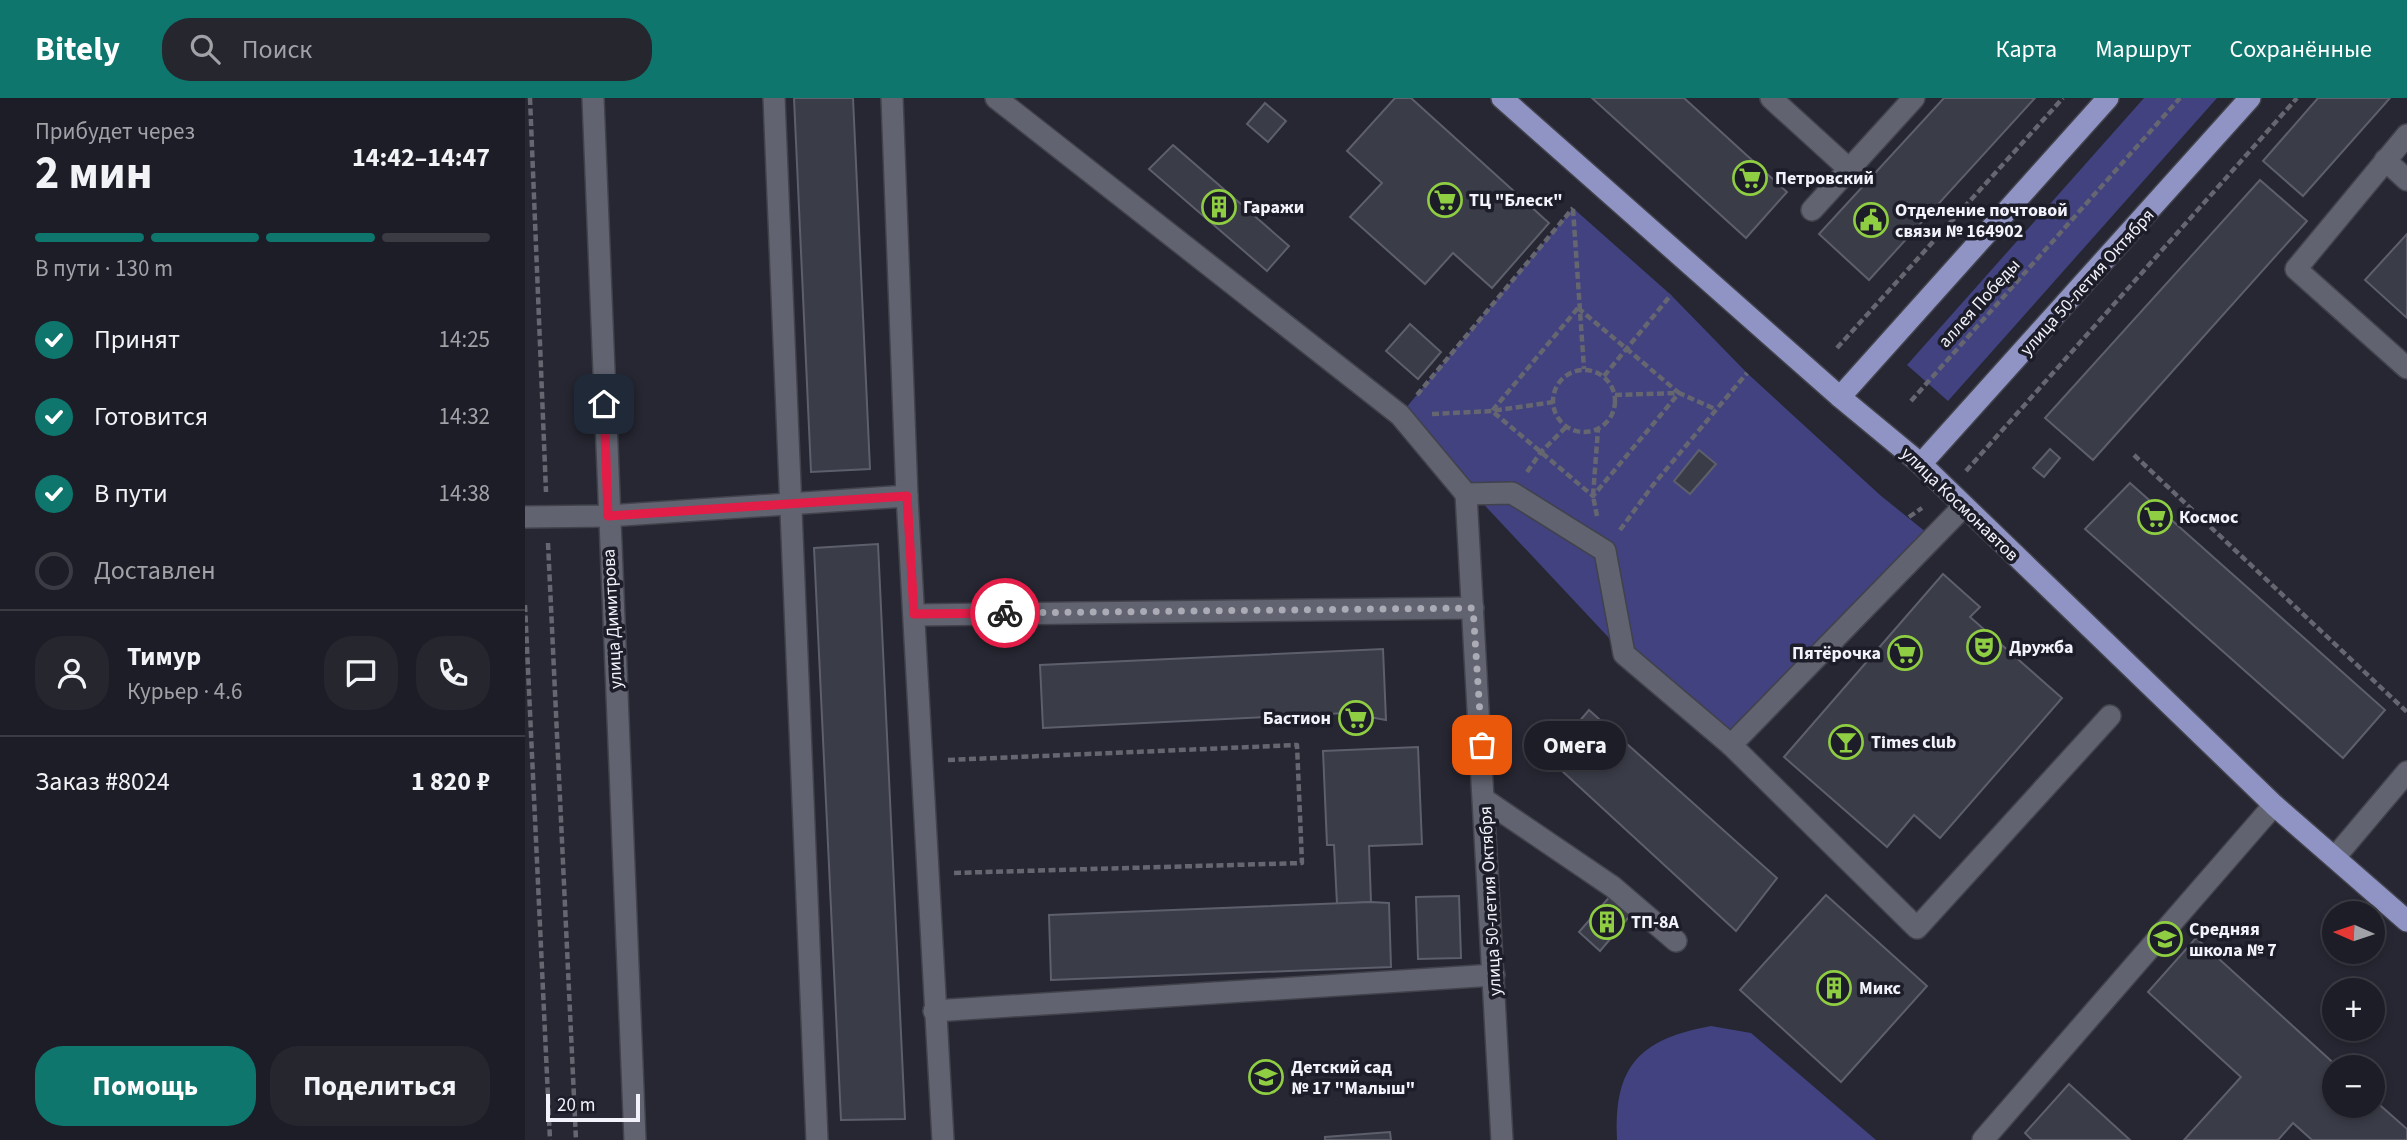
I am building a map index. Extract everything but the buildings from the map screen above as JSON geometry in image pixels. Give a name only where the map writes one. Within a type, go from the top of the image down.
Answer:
[{"type":"main road","name":"улица Космонавтов","points":[[1502,98],[1840,397],[1921,464],[2274,805],[2336,856],[2407,921]]},
{"type":"main road","points":[[1840,397],[2108,98]]},
{"type":"main road","name":"улица 50-летия Октября","points":[[1921,464],[2251,98]]},
{"type":"street","name":"улица Димитрова","points":[[593,98],[635,1140]]},
{"type":"street","points":[[774,98],[817,1140]]},
{"type":"street","points":[[892,98],[907,496],[926,874],[943,1140]]},
{"type":"street","points":[[996,98],[1400,415],[1466,494],[1512,493],[1605,551],[1624,654],[1731,745],[1917,928],[2110,716]]},
{"type":"street","points":[[1771,98],[1849,169]]},
{"type":"street","points":[[1812,210],[1914,98]]},
{"type":"street","points":[[2407,135],[2296,268],[2407,368]]},
{"type":"street","points":[[2385,160],[2407,180]]},
{"type":"street","name":"улица 50-летия Октября","points":[[1466,494],[1502,1140]]},
{"type":"street","points":[[525,517],[608,516],[907,496]]},
{"type":"street","points":[[1731,745],[1963,507]]},
{"type":"street","points":[[914,614],[1473,608]]},
{"type":"street","points":[[2336,856],[2407,772]]},
{"type":"street","points":[[1485,800],[1613,887],[1676,942]]},
{"type":"street","points":[[1983,1140],[2274,805]]},
{"type":"street","points":[[934,1011],[1494,975]]},
{"type":"path","points":[[530,98],[576,1140]]},
{"type":"path","points":[[1837,348],[2063,98]]},
{"type":"path","name":"аллея Победы","points":[[1911,401],[2180,98]]},
{"type":"path","points":[[1909,517],[1948,491],[2297,98]]},
{"type":"path","points":[[1400,415],[1573,208],[1584,369]]},
{"type":"path","points":[[1604,376],[1671,295]]},
{"type":"path","points":[[1578,308],[1679,393],[1715,409]]},
{"type":"path","points":[[1492,411],[1578,308]]},
{"type":"path","points":[[1598,429],[1579,432],[1566,427],[1555,412],[1553,402],[1559,382],[1570,373],[1584,369],[1604,376],[1615,395],[1614,411],[1598,429],[1593,496],[1605,551]]},
{"type":"path","points":[[1605,551],[1653,485],[1747,373]]},
{"type":"path","points":[[1615,395],[1679,393]]},
{"type":"path","points":[[1593,496],[1679,393]]},
{"type":"path","points":[[1400,415],[1492,411],[1553,402]]},
{"type":"path","points":[[1492,411],[1593,496]]},
{"type":"path","points":[[1512,493],[1541,452],[1566,427]]},
{"type":"path","points":[[2134,455],[2407,712]]},
{"type":"path","points":[[525,605],[550,1140]]},
{"type":"path","points":[[920,761],[1297,745],[1301,863],[926,874]]},
{"type":"shaded area","points":[[2144,98],[2217,98],[1948,401],[1907,365]]},
{"type":"shaded area","points":[[1573,208],[1671,295],[1747,373],[1880,495],[1932,537],[1731,745],[1624,654],[1400,415]]},
{"type":"shaded area","points":[[1711,1026],[1751,1033],[1876,1140],[1617,1140],[1620,1093],[1626,1075],[1636,1060],[1649,1048],[1666,1039]]},
{"type":"way so far","points":[[1005,613],[1473,608],[1482,745]]},
{"type":"place","name":"Петровский","points":[[1750,178]]},
{"type":"place","name":"ТЦ \"Блеск\"","points":[[1445,200]]},
{"type":"place","name":"Гаражи","points":[[1219,207]]},
{"type":"place","name":"Отделение почтовой связи № 164902","points":[[1871,220]]},
{"type":"place","name":"Космос","points":[[2155,517]]},
{"type":"place","name":"Дружба","points":[[1984,647]]},
{"type":"place","name":"Пятёрочка","points":[[1905,653]]},
{"type":"place","name":"Бастион","points":[[1356,718]]},
{"type":"place","name":"Times club","points":[[1846,742]]},
{"type":"place","name":"Омега","points":[[1482,745]]},
{"type":"place","name":"ТП-8А","points":[[1607,922]]},
{"type":"place","name":"Средняя школа № 7","points":[[2165,939]]},
{"type":"place","name":"Микс","points":[[1834,988]]},
{"type":"place","name":"Детский сад № 17 \"Малыш\"","points":[[1266,1077]]},
{"type":"route","points":[[604,404],[608,516],[907,496],[913,561],[914,614],[1005,613]]}]
